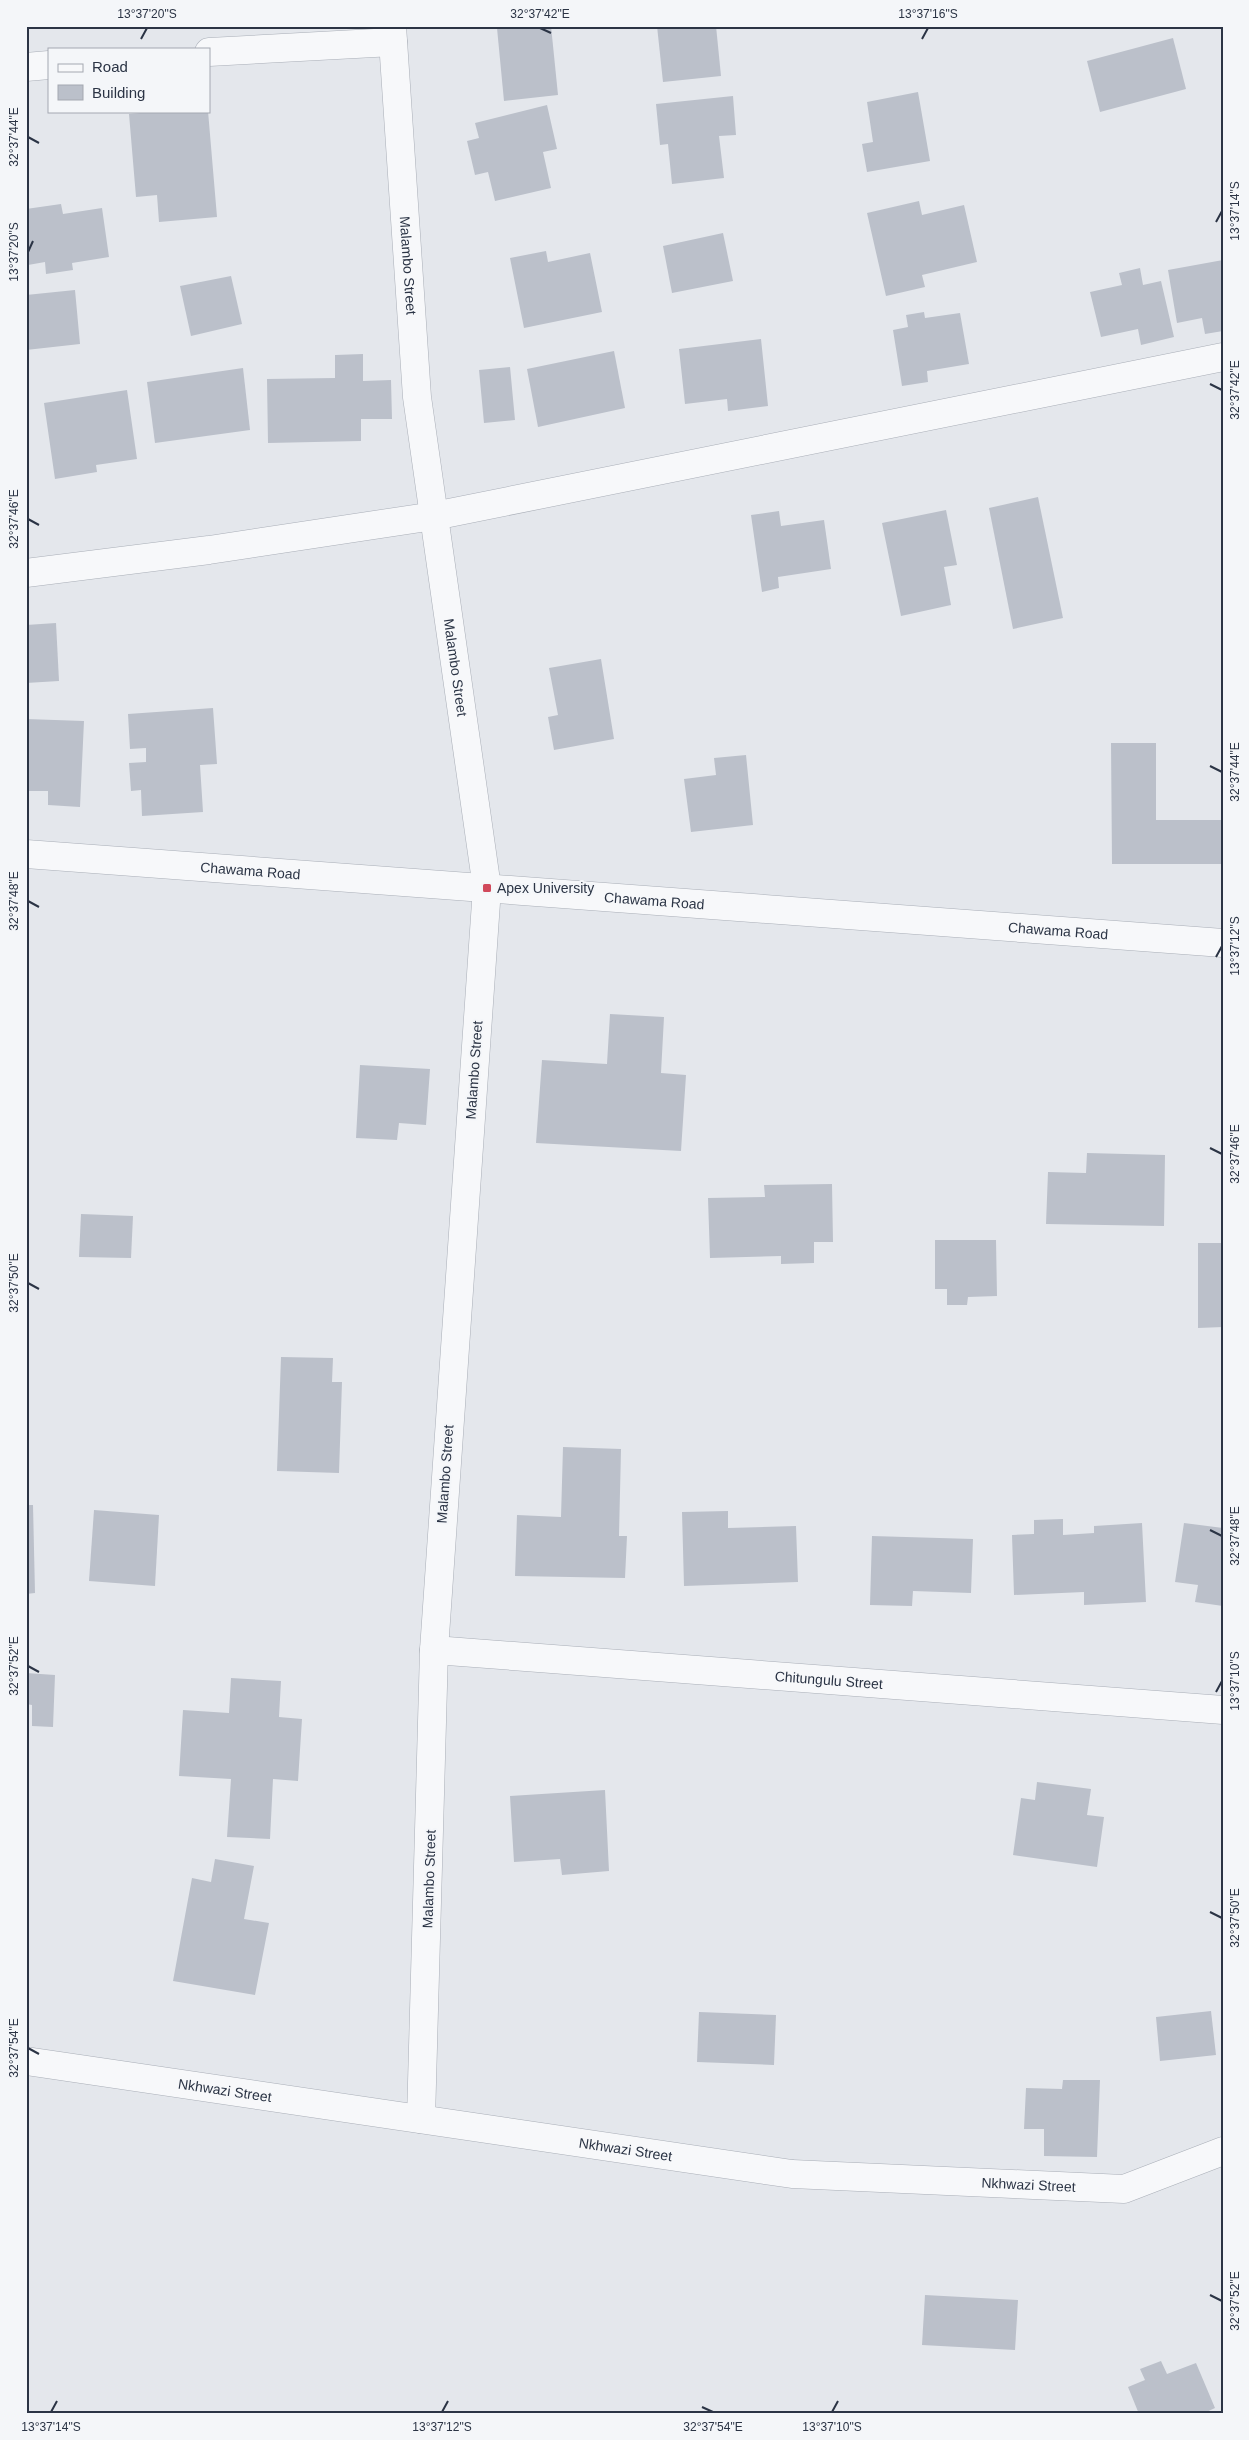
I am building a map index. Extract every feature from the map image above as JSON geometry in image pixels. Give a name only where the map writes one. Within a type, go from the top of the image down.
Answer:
[{"type":"street","points":[[210,52],[393,34]]},
{"type":"street","name":"Malambo Street","points":[[393,34],[417,397],[487,888],[434,1650],[422,2119]]},
{"type":"street","points":[[26,67],[48,65]]},
{"type":"street","points":[[26,573],[209,550],[434,516],[1223,358]]},
{"type":"street","name":"Chawama Road","points":[[26,854],[1223,944]]},
{"type":"street","name":"Chitungulu Street","points":[[434,1650],[1223,1710]]},
{"type":"street","name":"Nkhwazi Street","points":[[26,2060],[792,2174],[1124,2189],[1223,2151]]},
{"type":"building","points":[[510,26],[551,26],[558,95],[504,101],[497,28]]},
{"type":"building","points":[[657,26],[716,26],[721,76],[663,82]]},
{"type":"building","points":[[1173,38],[1186,89],[1100,112],[1087,61]]},
{"type":"building","points":[[918,92],[930,161],[867,172],[862,144],[873,142],[867,102]]},
{"type":"building","points":[[733,96],[736,135],[719,136],[724,178],[672,184],[668,144],[660,145],[656,104]]},
{"type":"building","points":[[547,105],[557,149],[543,152],[551,188],[495,201],[488,172],[475,175],[467,141],[479,138],[475,123]]},
{"type":"building","points":[[208,112],[217,217],[159,222],[157,195],[136,197],[129,114]]},
{"type":"building","points":[[919,201],[922,215],[964,205],[977,262],[922,275],[925,287],[886,296],[867,213]]},
{"type":"building","points":[[61,204],[63,214],[102,208],[109,257],[72,263],[73,270],[46,274],[45,262],[28,265],[26,209]]},
{"type":"building","points":[[723,233],[733,281],[672,293],[663,246]]},
{"type":"building","points":[[546,251],[548,262],[590,253],[602,312],[524,328],[510,258]]},
{"type":"building","points":[[1223,260],[1223,331],[1205,334],[1202,318],[1177,323],[1168,270]]},
{"type":"building","points":[[1140,268],[1143,285],[1161,281],[1174,337],[1141,345],[1138,329],[1101,337],[1090,292],[1122,285],[1119,273]]},
{"type":"building","points":[[231,276],[242,324],[191,336],[180,286]]},
{"type":"building","points":[[75,290],[80,344],[26,350],[26,295]]},
{"type":"building","points":[[924,312],[925,318],[960,313],[969,364],[927,371],[928,382],[902,386],[893,330],[908,327],[906,315]]},
{"type":"building","points":[[761,339],[768,406],[728,411],[727,399],[685,404],[679,349]]},
{"type":"building","points":[[614,351],[625,408],[538,427],[527,369]]},
{"type":"building","points":[[363,354],[363,381],[391,380],[392,419],[361,419],[361,441],[268,443],[267,379],[335,378],[335,355]]},
{"type":"building","points":[[510,367],[515,420],[484,423],[479,370]]},
{"type":"building","points":[[243,368],[250,430],[155,443],[147,382]]},
{"type":"building","points":[[127,390],[137,459],[96,465],[97,472],[55,479],[44,403]]},
{"type":"building","points":[[1038,497],[1063,618],[1013,629],[989,508]]},
{"type":"building","points":[[946,510],[957,565],[944,567],[951,605],[901,616],[882,523]]},
{"type":"building","points":[[779,511],[781,526],[824,520],[831,569],[778,577],[779,588],[762,592],[751,515]]},
{"type":"building","points":[[56,623],[59,681],[26,683],[26,625]]},
{"type":"building","points":[[601,659],[614,739],[554,750],[548,717],[558,715],[549,668]]},
{"type":"building","points":[[213,708],[217,764],[200,765],[203,812],[142,816],[141,790],[131,791],[129,763],[146,762],[146,748],[130,749],[128,714]]},
{"type":"building","points":[[26,719],[84,721],[80,807],[48,805],[48,791],[26,791]]},
{"type":"building","points":[[1111,743],[1156,743],[1156,820],[1223,820],[1223,864],[1112,864]]},
{"type":"building","points":[[746,755],[753,825],[691,832],[684,779],[716,775],[714,758]]},
{"type":"building","points":[[610,1014],[664,1017],[661,1073],[686,1075],[681,1151],[536,1143],[542,1060],[607,1064]]},
{"type":"building","points":[[360,1065],[430,1069],[426,1125],[399,1123],[397,1140],[356,1138]]},
{"type":"building","points":[[1087,1153],[1165,1155],[1164,1226],[1046,1224],[1048,1172],[1086,1173]]},
{"type":"building","points":[[832,1184],[833,1242],[814,1242],[814,1263],[781,1264],[781,1256],[710,1258],[708,1198],[765,1197],[764,1185]]},
{"type":"building","points":[[81,1214],[133,1216],[131,1258],[79,1257]]},
{"type":"building","points":[[935,1240],[996,1240],[997,1296],[968,1297],[967,1305],[947,1305],[947,1289],[935,1289]]},
{"type":"building","points":[[1198,1243],[1223,1243],[1223,1327],[1198,1328]]},
{"type":"building","points":[[281,1357],[333,1358],[332,1382],[342,1382],[339,1473],[277,1471]]},
{"type":"building","points":[[563,1447],[621,1449],[619,1536],[627,1536],[625,1578],[515,1576],[517,1515],[561,1517]]},
{"type":"building","points":[[26,1505],[33,1505],[35,1593],[26,1594]]},
{"type":"building","points":[[94,1510],[159,1515],[155,1586],[89,1581]]},
{"type":"building","points":[[728,1511],[728,1528],[796,1526],[798,1582],[684,1586],[682,1512]]},
{"type":"building","points":[[1063,1519],[1063,1535],[1094,1533],[1094,1526],[1142,1523],[1146,1602],[1084,1605],[1084,1592],[1014,1595],[1012,1535],[1034,1534],[1034,1520]]},
{"type":"building","points":[[1184,1523],[1223,1528],[1223,1606],[1195,1602],[1198,1585],[1175,1582]]},
{"type":"building","points":[[872,1536],[973,1539],[971,1593],[913,1591],[912,1606],[870,1605]]},
{"type":"building","points":[[26,1673],[55,1675],[53,1727],[32,1726],[32,1705],[26,1704]]},
{"type":"building","points":[[231,1678],[281,1681],[279,1717],[302,1719],[298,1781],[273,1779],[270,1839],[227,1837],[231,1779],[179,1776],[183,1710],[229,1713]]},
{"type":"building","points":[[1037,1782],[1091,1789],[1087,1815],[1104,1817],[1097,1867],[1013,1855],[1021,1798],[1035,1800]]},
{"type":"building","points":[[605,1790],[609,1871],[562,1875],[560,1859],[514,1862],[510,1796]]},
{"type":"building","points":[[215,1859],[254,1866],[244,1919],[269,1923],[255,1995],[173,1981],[192,1878],[211,1882]]},
{"type":"building","points":[[1211,2011],[1216,2055],[1160,2061],[1156,2017]]},
{"type":"building","points":[[699,2012],[776,2015],[774,2065],[697,2062]]},
{"type":"building","points":[[1063,2080],[1100,2080],[1097,2157],[1044,2156],[1044,2129],[1024,2129],[1026,2088],[1062,2089]]},
{"type":"building","points":[[925,2295],[1018,2300],[1015,2350],[922,2345]]},
{"type":"building","points":[[1161,2361],[1167,2374],[1196,2363],[1215,2408],[1202,2414],[1139,2414],[1128,2387],[1145,2380],[1140,2369]]},
{"type":"place","name":"Apex University","points":[[487,888]]}]
